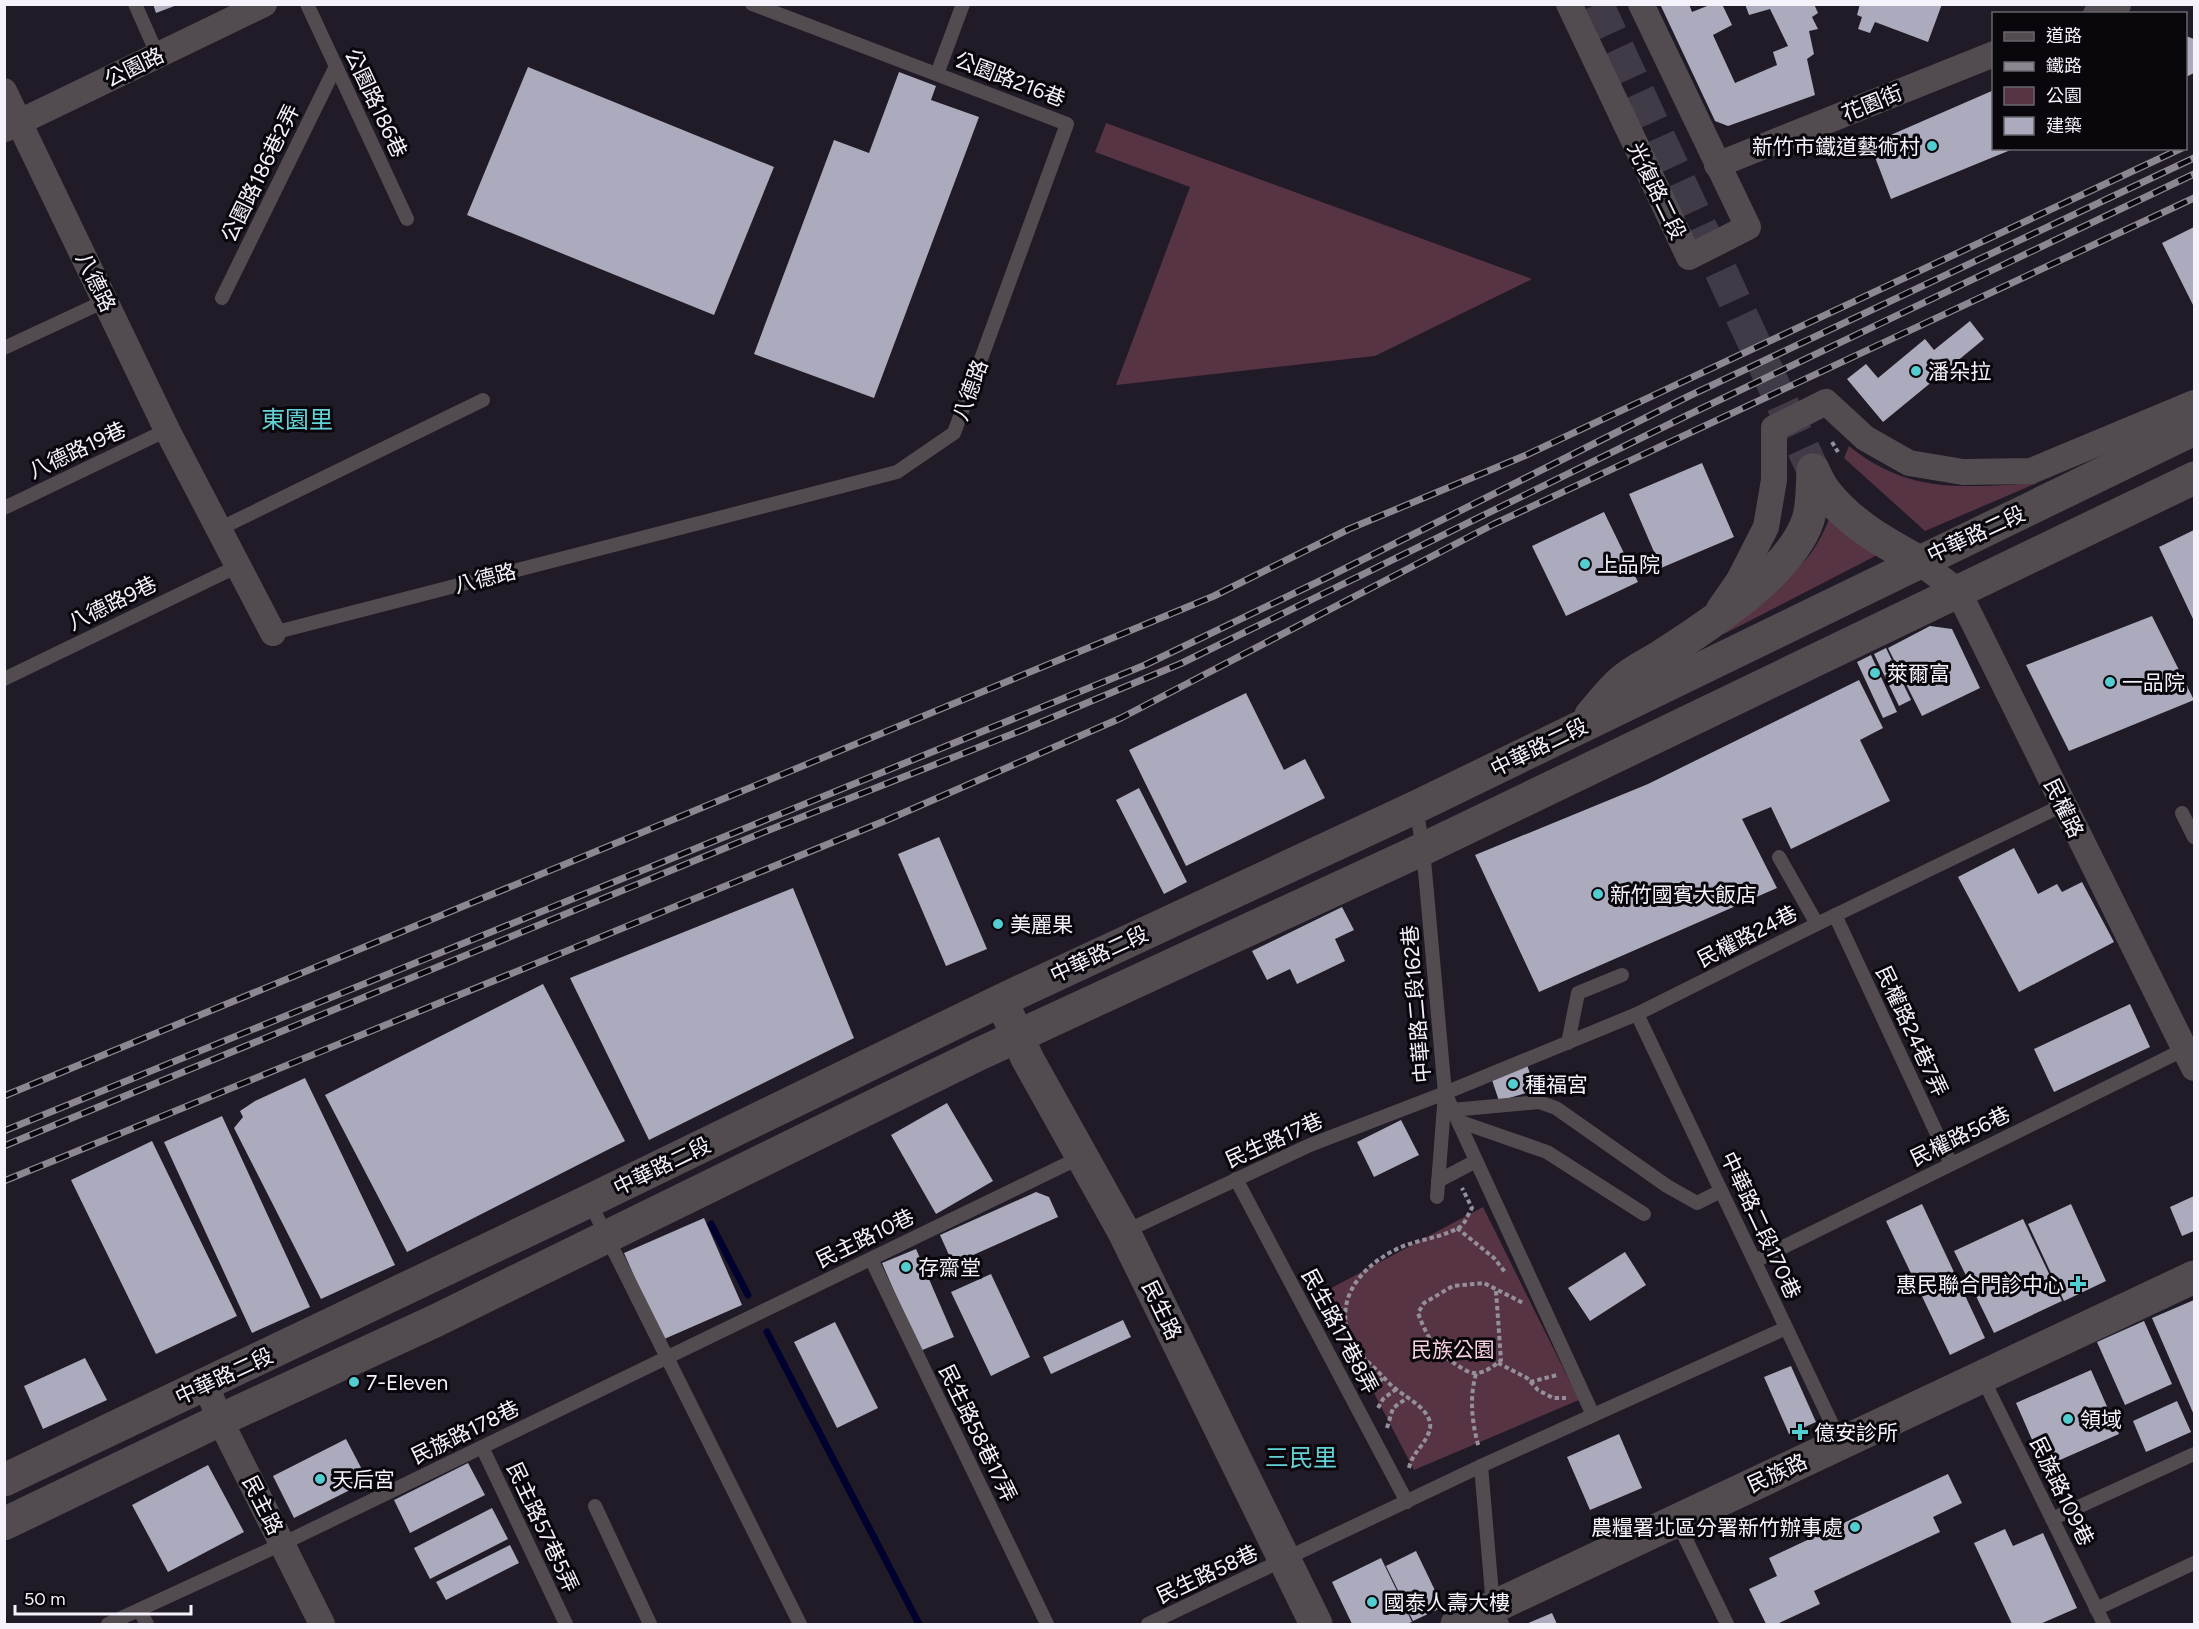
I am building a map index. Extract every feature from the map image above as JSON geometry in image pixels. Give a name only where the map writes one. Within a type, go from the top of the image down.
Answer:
[{"type":"street","name":"光復路二段","points":[[1569,4],[1689,257],[1748,227],[1641,4]]},
{"type":"street","points":[[2100,12],[2118,4]]},
{"type":"street","name":"公園路","points":[[12,126],[263,5]]},
{"type":"street","name":"花園街","points":[[1717,165],[1992,55]]},
{"type":"street","name":"八德路","points":[[4,91],[12,126],[105,301],[167,430],[273,633]]},
{"type":"street","name":"中華路二段","points":[[1710,622],[1739,580],[1766,527],[1774,480],[1774,428],[1826,402],[1865,438],[1909,464],[1963,472],[2031,471],[2194,403]]},
{"type":"street","name":"中華路二段","points":[[4,1480],[589,1201],[1002,1000],[1579,729],[1918,561],[2194,429]]},
{"type":"street","points":[[1579,729],[1622,680],[1710,622],[1768,577],[1790,552],[1807,520],[1812,499],[1813,470],[1826,493],[1851,518],[1879,539],[1918,561]]},
{"type":"street","name":"中華路二段","points":[[4,1524],[220,1420],[435,1321],[1016,1036],[1423,849],[2194,478]]},
{"type":"street","name":"民權路","points":[[1918,561],[1958,591],[2190,1059]]},
{"type":"street","name":"民生路","points":[[1002,1000],[1016,1036],[1124,1232],[1316,1624]]},
{"type":"street","name":"民族路","points":[[1457,1624],[1497,1616],[1677,1521],[2194,1277]]},
{"type":"street","name":"民主路","points":[[206,1385],[220,1420],[322,1624]]},
{"type":"lane","points":[[135,4],[158,56]]},
{"type":"lane","name":"公園路186巷","points":[[307,4],[407,219]]},
{"type":"lane","name":"公園路216巷","points":[[752,4],[1067,123]]},
{"type":"lane","name":"公園路216巷","points":[[937,74],[963,4]]},
{"type":"lane","name":"公園路186巷2弄","points":[[222,298],[336,66]]},
{"type":"lane","name":"八德路","points":[[273,633],[897,472],[954,433],[1067,123]]},
{"type":"lane","points":[[4,348],[105,301]]},
{"type":"lane","points":[[219,529],[483,400]]},
{"type":"lane","name":"八德路19巷","points":[[4,508],[167,430]]},
{"type":"lane","name":"八德路9巷","points":[[4,679],[238,566]]},
{"type":"lane","name":"民權路24巷","points":[[1445,1093],[1637,1014],[2063,805]]},
{"type":"lane","name":"中華路二段162巷","points":[[1416,807],[1423,849],[1445,1093],[1437,1197]]},
{"type":"lane","points":[[2182,813],[2194,837]]},
{"type":"lane","points":[[1779,857],[1817,924]]},
{"type":"lane","name":"民權路24巷7弄","points":[[1835,915],[1951,1164]]},
{"type":"lane","points":[[1569,1043],[1578,993],[1622,975]]},
{"type":"lane","name":"中華路二段170巷","points":[[1407,1502],[1481,1460],[1593,1415],[1786,1328],[1637,1014]]},
{"type":"lane","name":"民權路56巷","points":[[1755,1261],[1951,1164],[2190,1059]]},
{"type":"lane","points":[[1445,1093],[1593,1415]]},
{"type":"lane","name":"民生路17巷","points":[[1124,1232],[1310,1145],[1445,1093]]},
{"type":"lane","points":[[1455,1115],[1539,1102],[1556,1108],[1667,1186],[1697,1203],[1721,1191]]},
{"type":"lane","points":[[1455,1115],[1547,1152],[1644,1214]]},
{"type":"lane","name":"民主路10巷","points":[[667,1357],[1082,1157]]},
{"type":"lane","points":[[1438,1181],[1476,1161]]},
{"type":"lane","name":"民生路17巷8弄","points":[[1236,1179],[1407,1502]]},
{"type":"lane","points":[[589,1201],[800,1624]]},
{"type":"lane","name":"民生路58巷17弄","points":[[871,1259],[1047,1624]]},
{"type":"lane","points":[[1786,1328],[1841,1443]]},
{"type":"lane","name":"民族路178巷","points":[[108,1624],[282,1544],[667,1357]]},
{"type":"lane","name":"民族路109巷","points":[[1982,1377],[2104,1624]]},
{"type":"lane","name":"民主路57巷5弄","points":[[482,1447],[566,1624]]},
{"type":"lane","points":[[2052,1519],[2194,1454]]},
{"type":"lane","points":[[1481,1460],[1497,1616]]},
{"type":"lane","name":"民生路58巷","points":[[1148,1624],[1407,1502]]},
{"type":"lane","points":[[595,1506],[650,1624]]},
{"type":"lane","points":[[1677,1521],[1727,1624]]},
{"type":"lane","points":[[2096,1608],[2194,1563]]},
{"type":"lane","points":[[140,1610],[147,1624]]},
{"type":"path","points":[[1409,1470],[1411,1459],[1429,1433],[1430,1424],[1425,1413],[1384,1378],[1351,1341],[1345,1321],[1345,1302],[1356,1279],[1375,1262],[1414,1242],[1436,1237],[1462,1226],[1472,1208],[1455,1172]]},
{"type":"path","points":[[1457,1228],[1494,1258],[1510,1278]]},
{"type":"path","points":[[1496,1291],[1501,1360],[1476,1374],[1467,1371],[1438,1351],[1418,1313],[1424,1303],[1453,1286],[1484,1282],[1522,1304],[1541,1304]]},
{"type":"path","points":[[1318,1303],[1345,1310]]},
{"type":"path","points":[[1498,1363],[1527,1378],[1538,1390],[1553,1398],[1585,1398]]},
{"type":"path","points":[[1476,1374],[1471,1390],[1481,1460]]},
{"type":"path","points":[[1362,1391],[1381,1382],[1384,1378]]},
{"type":"path","points":[[1373,1412],[1396,1389]]},
{"type":"path","points":[[1385,1437],[1393,1408],[1407,1398]]},
{"type":"green space","points":[[1106,123],[1532,279],[1375,356],[1116,385],[1190,187],[1095,152]]},
{"type":"green space","points":[[1849,446],[1871,462],[1893,473],[1916,480],[1961,486],[2037,483],[1925,531],[1844,458]]},
{"type":"green space","points":[[1832,512],[1885,551],[1724,634],[1723,629],[1778,586],[1808,557]]},
{"type":"green space","name":"民族公園","points":[[1483,1207],[1579,1400],[1414,1470],[1322,1293]]},
{"type":"building","points":[[153,4],[177,4],[177,5],[156,13]]},
{"type":"building","points":[[1660,4],[1689,4],[1692,12],[1712,4],[1722,4],[1732,25],[1713,35],[1735,83],[1777,65],[1773,52],[1788,46],[1770,9],[1749,15],[1745,4],[1814,4],[1818,13],[1812,17],[1818,29],[1809,31],[1814,54],[1807,59],[1815,95],[1728,126],[1715,121]]},
{"type":"building","points":[[1860,4],[1942,4],[1928,42],[1875,22],[1870,33],[1858,29],[1862,17],[1857,15]]},
{"type":"building","points":[[2187,36],[2194,39],[2194,73],[2187,76]]},
{"type":"building","points":[[528,67],[774,167],[714,315],[467,215]]},
{"type":"building","points":[[899,72],[936,86],[931,100],[979,117],[874,398],[754,354],[834,140],[869,153]]},
{"type":"building","name":"新竹市鐵道藝術村","points":[[1992,91],[1992,150],[2011,150],[1891,199],[1870,144]]},
{"type":"building","points":[[2194,227],[2194,307],[2162,243]]},
{"type":"building","name":"潘朵拉","points":[[1970,321],[1984,339],[1883,422],[1847,379],[1866,364],[1878,378],[1925,339],[1934,350]]},
{"type":"building","points":[[1702,463],[1734,537],[1661,568],[1629,494]]},
{"type":"building","name":"上品院","points":[[1604,512],[1638,582],[1566,616],[1532,546]]},
{"type":"building","points":[[2194,530],[2194,621],[2159,547]]},
{"type":"building","name":"一品院","points":[[2152,616],[2194,700],[2069,751],[2026,665]]},
{"type":"building","points":[[1930,626],[1952,629],[1980,688],[1922,716],[1888,648]]},
{"type":"building","points":[[1886,648],[1911,700],[1899,706],[1874,654]]},
{"type":"building","points":[[1871,655],[1897,712],[1883,718],[1857,662]]},
{"type":"building","points":[[1859,680],[1883,728],[1860,740],[1890,801],[1791,849],[1771,807],[1742,819],[1777,888],[1539,992],[1475,855],[1648,784]]},
{"type":"building","points":[[1246,693],[1284,770],[1305,759],[1325,798],[1186,866],[1129,750]]},
{"type":"building","points":[[1139,788],[1187,882],[1164,894],[1116,800]]},
{"type":"building","points":[[939,837],[987,949],[946,966],[898,854]]},
{"type":"building","points":[[2014,848],[2038,894],[2057,884],[2062,892],[2082,882],[2114,942],[2019,992],[1958,877]]},
{"type":"building","points":[[793,888],[854,1038],[649,1140],[570,978]]},
{"type":"building","points":[[1342,907],[1354,930],[1335,939],[1345,961],[1297,984],[1290,969],[1267,980],[1252,951]]},
{"type":"building","points":[[543,984],[625,1141],[407,1252],[325,1095]]},
{"type":"building","points":[[2130,1004],[2150,1047],[2054,1092],[2034,1049]]},
{"type":"building","name":"種福宮","points":[[1527,1065],[1536,1090],[1499,1101],[1491,1077]]},
{"type":"building","points":[[305,1078],[395,1265],[321,1299],[234,1128],[243,1117],[240,1111],[255,1101]]},
{"type":"building","points":[[947,1103],[993,1181],[936,1214],[891,1135]]},
{"type":"building","points":[[222,1116],[310,1307],[252,1333],[164,1142]]},
{"type":"building","points":[[1401,1120],[1419,1155],[1374,1177],[1357,1142]]},
{"type":"building","points":[[152,1141],[237,1316],[156,1354],[71,1180]]},
{"type":"building","points":[[1036,1192],[1049,1197],[1058,1217],[953,1264],[940,1235]]},
{"type":"building","points":[[2194,1196],[2194,1231],[2182,1236],[2170,1207]]},
{"type":"building","points":[[1922,1204],[1985,1338],[1950,1355],[1886,1221]]},
{"type":"building","points":[[2071,1204],[2106,1281],[2064,1301],[2028,1224]]},
{"type":"building","points":[[704,1218],[742,1305],[662,1340],[624,1253]]},
{"type":"building","points":[[2023,1219],[2062,1301],[1994,1333],[1954,1251]]},
{"type":"building","points":[[916,1249],[954,1337],[920,1351],[882,1263]]},
{"type":"building","points":[[1625,1252],[1646,1285],[1590,1321],[1568,1288]]},
{"type":"building","points":[[991,1274],[1030,1357],[991,1376],[951,1292]]},
{"type":"building","points":[[2194,1300],[2194,1415],[2152,1318]]},
{"type":"building","points":[[1123,1320],[1131,1337],[1051,1374],[1043,1357]]},
{"type":"building","points":[[2144,1321],[2172,1384],[2125,1405],[2097,1342]]},
{"type":"building","points":[[835,1322],[878,1408],[837,1428],[794,1342]]},
{"type":"building","points":[[85,1358],[107,1400],[43,1429],[24,1386]]},
{"type":"building","points":[[1791,1366],[1816,1422],[1789,1434],[1764,1377]]},
{"type":"building","name":"領域","points":[[2091,1370],[2119,1434],[2044,1467],[2016,1403]]},
{"type":"building","points":[[2177,1401],[2191,1432],[2146,1452],[2133,1421]]},
{"type":"building","points":[[1619,1434],[1642,1488],[1590,1510],[1567,1457]]},
{"type":"building","name":"天后宮","points":[[346,1439],[368,1481],[294,1518],[273,1476]]},
{"type":"building","points":[[468,1463],[485,1495],[410,1533],[394,1500]]},
{"type":"building","points":[[208,1465],[244,1532],[168,1572],[132,1505]]},
{"type":"building","points":[[1948,1474],[1962,1503],[1933,1517],[1940,1532],[1814,1591],[1820,1604],[1777,1624],[1766,1624],[1749,1589],[1777,1576],[1769,1558]]},
{"type":"building","points":[[492,1508],[508,1539],[430,1579],[414,1548]]},
{"type":"building","points":[[2005,1529],[2013,1546],[2043,1533],[2077,1608],[2040,1624],[2012,1624],[1974,1543]]},
{"type":"building","points":[[510,1545],[519,1563],[446,1600],[436,1582]]},
{"type":"building","points":[[1416,1551],[1443,1607],[1413,1621],[1386,1566]]},
{"type":"building","name":"國泰人壽大樓","points":[[1381,1558],[1412,1622],[1352,1624],[1332,1582]]},
{"type":"building","points":[[1552,1613],[1557,1624],[1526,1624]]},
{"type":"waterway","points":[[711,1224],[748,1295]]},
{"type":"waterway","points":[[767,1332],[919,1624]]},
{"type":"tunnel","points":[[1597,4],[1813,470]]},
{"type":"railway","points":[[4,1096],[1214,596],[1349,529],[1524,456],[2178,150]]},
{"type":"railway","points":[[4,1131],[1145,665],[1330,576],[1689,396],[2194,158]]},
{"type":"railway","points":[[4,1146],[764,832],[1020,731],[1182,663],[1688,415],[2194,174]]},
{"type":"railway","points":[[4,1181],[887,820],[1121,718],[1494,524],[2194,198]]},
{"type":"place","name":"新竹市鐵道藝術村","points":[[1932,146]]},
{"type":"place","name":"潘朵拉","points":[[1916,371]]},
{"type":"place","name":"上品院","points":[[1585,564]]},
{"type":"place","name":"萊爾富","points":[[1875,673]]},
{"type":"place","name":"一品院","points":[[2110,682]]},
{"type":"place","name":"新竹國賓大飯店","points":[[1598,894]]},
{"type":"place","name":"美麗果","points":[[998,924]]},
{"type":"place","name":"種福宮","points":[[1513,1084]]},
{"type":"place","name":"存齋堂","points":[[906,1267]]},
{"type":"place","name":"惠民聯合門診中心","points":[[2078,1284]]},
{"type":"place","name":"7-Eleven","points":[[354,1382]]},
{"type":"place","name":"領域","points":[[2068,1419]]},
{"type":"place","name":"億安診所","points":[[1800,1432]]},
{"type":"place","name":"天后宮","points":[[320,1479]]},
{"type":"place","name":"農糧署北區分署新竹辦事處","points":[[1855,1527]]},
{"type":"place","name":"國泰人壽大樓","points":[[1372,1602]]},
{"type":"district","name":"東園里","points":[[297,419]]},
{"type":"district","name":"三民里","points":[[1301,1457]]}]
